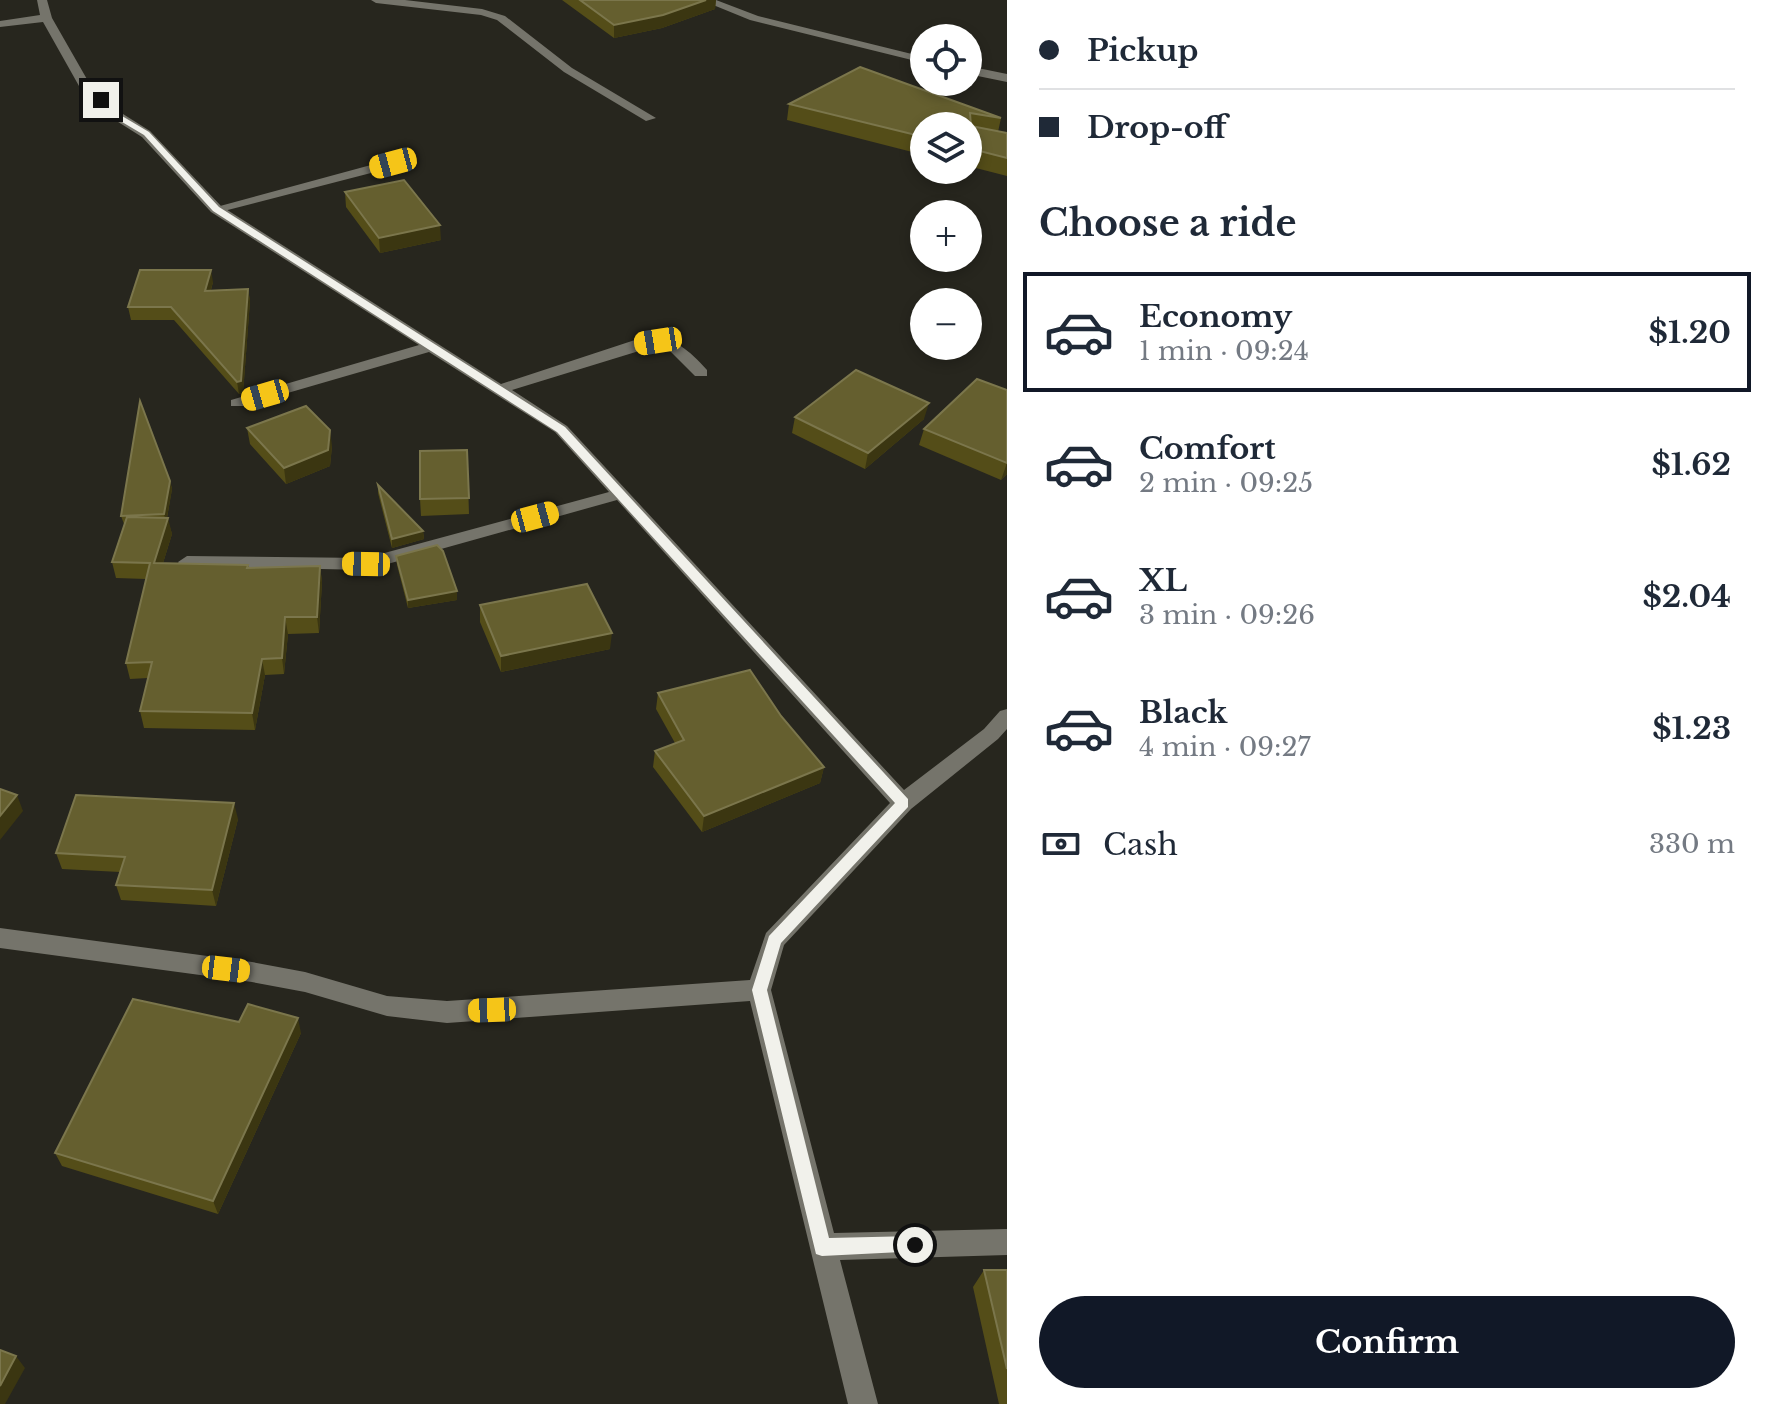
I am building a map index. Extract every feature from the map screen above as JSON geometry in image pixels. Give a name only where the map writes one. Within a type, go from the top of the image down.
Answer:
[{"type":"street","points":[[42,0],[46,18],[83,83],[119,117],[146,134],[216,209],[561,429],[903,803]]},
{"type":"street","points":[[376,0],[482,12],[501,18],[568,70],[650,118]]},
{"type":"street","points":[[706,0],[754,18],[910,57]]},
{"type":"street","points":[[0,24],[46,18]]},
{"type":"street","points":[[982,73],[1007,78]]},
{"type":"street","points":[[216,209],[393,163]]},
{"type":"street","points":[[497,390],[641,343],[658,341],[675,346],[701,373]]},
{"type":"street","points":[[237,403],[429,347]]},
{"type":"street","points":[[187,562],[366,564],[620,494]]},
{"type":"street","points":[[863,1404],[759,990],[774,940],[903,803],[991,734],[1007,716]]},
{"type":"street","points":[[0,938],[252,972],[305,982],[387,1006],[447,1012],[759,990]]},
{"type":"street","points":[[822,1247],[1007,1242]]},
{"type":"building","points":[[580,0],[706,0],[663,15],[614,25]]},
{"type":"building","points":[[860,67],[910,85],[910,96],[940,96],[1001,118],[982,115],[982,112],[910,112],[910,134],[789,104]]},
{"type":"building","points":[[982,128],[1007,133],[1007,158],[982,152]]},
{"type":"building","points":[[404,180],[440,225],[379,238],[345,192]]},
{"type":"building","points":[[140,270],[211,270],[205,291],[248,289],[241,381],[237,382],[171,307],[128,307]]},
{"type":"building","points":[[856,370],[929,403],[868,453],[795,417]]},
{"type":"building","points":[[977,379],[1007,390],[1007,463],[924,429]]},
{"type":"building","points":[[140,401],[170,481],[164,514],[121,516]]},
{"type":"building","points":[[306,406],[330,430],[328,450],[284,468],[247,428]]},
{"type":"building","points":[[467,450],[469,498],[420,499],[420,451]]},
{"type":"building","points":[[378,485],[423,531],[392,539]]},
{"type":"building","points":[[127,517],[168,518],[154,563],[248,565],[247,568],[320,566],[317,617],[285,617],[282,658],[262,659],[252,713],[140,711],[152,662],[126,663],[150,563],[112,562]]},
{"type":"building","points":[[437,545],[443,551],[457,591],[408,600],[396,556]]},
{"type":"building","points":[[587,584],[612,633],[501,656],[480,605]]},
{"type":"building","points":[[750,670],[781,716],[824,767],[704,816],[655,751],[684,740],[658,693]]},
{"type":"building","points":[[0,789],[17,795],[0,816]]},
{"type":"building","points":[[76,795],[234,803],[212,890],[116,885],[125,857],[56,853]]},
{"type":"building","points":[[133,999],[239,1022],[248,1004],[298,1018],[213,1201],[55,1153]]},
{"type":"building","points":[[984,1270],[1007,1270],[1007,1369]]},
{"type":"building","points":[[0,1350],[16,1356],[0,1386]]},
{"type":"route","points":[[101,100],[119,117],[146,134],[216,209],[561,429],[903,803],[774,940],[759,990],[822,1247],[915,1245]]}]
